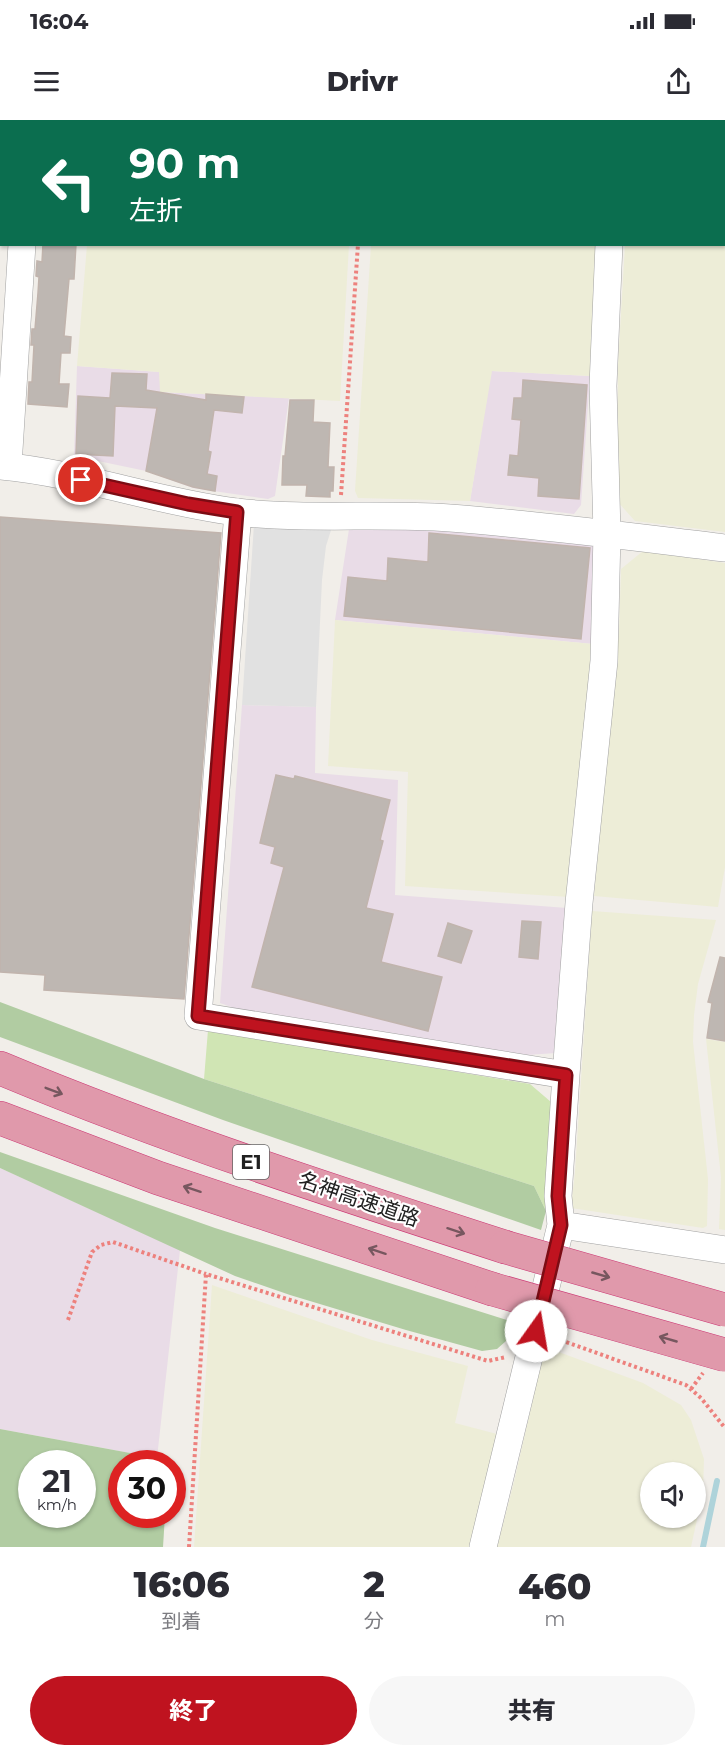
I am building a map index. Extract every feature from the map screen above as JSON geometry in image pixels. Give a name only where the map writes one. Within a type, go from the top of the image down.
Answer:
[{"type":"highway","name":"名神高速道路","points":[[0,1068],[54,1091],[176,1136],[361,1201],[505,1247],[725,1310]]},
{"type":"highway","name":"名神高速道路","points":[[0,1118],[158,1178],[492,1289],[725,1355]]},
{"type":"street","points":[[22,246],[6,397],[4,466],[237,512],[448,518],[607,533],[725,548]]},
{"type":"street","points":[[483,1547],[561,1225],[558,1196],[579,903],[604,661],[607,533],[603,386],[609,246]]},
{"type":"street","points":[[237,512],[198,1016],[566,1075]]},
{"type":"street","points":[[561,1225],[725,1250]]},
{"type":"path","points":[[339,516],[358,246]]},
{"type":"path","points":[[68,1320],[92,1252],[100,1245],[113,1242],[206,1274],[488,1361],[533,1341],[686,1385],[701,1398],[725,1428]]},
{"type":"path","points":[[189,1547],[206,1274]]},
{"type":"shaded area","points":[[77,366],[160,372],[160,392],[289,398],[275,496],[268,499],[193,488],[146,471],[74,456]]},
{"type":"shaded area","points":[[491,371],[590,376],[581,505],[574,514],[470,501]]},
{"type":"shaded area","points":[[254,524],[332,527],[326,546],[322,580],[316,707],[242,705]]},
{"type":"shaded area","points":[[444,526],[589,542],[597,552],[593,644],[335,620],[349,529]]},
{"type":"shaded area","points":[[242,705],[316,707],[315,773],[398,780],[395,895],[567,908],[556,1053],[527,1055],[262,1018],[220,1003]]},
{"type":"shaded area","points":[[0,1168],[180,1250],[158,1450],[114,1450],[0,1429]]},
{"type":"green space","points":[[87,246],[349,246],[340,401],[160,392],[159,372],[77,366]]},
{"type":"green space","points":[[371,246],[599,246],[590,376],[492,371],[470,501],[358,498],[355,491]]},
{"type":"green space","points":[[625,246],[725,246],[725,532],[635,521],[617,501],[618,364]]},
{"type":"green space","points":[[643,551],[725,563],[725,867],[718,907],[594,896],[619,630],[621,569]]},
{"type":"green space","points":[[335,620],[593,644],[569,897],[405,886],[408,772],[328,766]]},
{"type":"green space","points":[[592,911],[716,920],[698,984],[694,1015],[693,1042],[708,1179],[707,1226],[703,1228],[571,1208]]},
{"type":"green space","points":[[0,1002],[204,1079],[534,1186],[546,1211],[541,1230],[223,1120],[0,1037]]},
{"type":"green space","points":[[208,1030],[530,1084],[558,1108],[546,1211],[534,1186],[204,1079]]},
{"type":"green space","points":[[706,1039],[725,1042],[725,1230],[719,1229],[721,1177]]},
{"type":"green space","points":[[0,1152],[215,1228],[516,1323],[506,1341],[497,1349],[482,1351],[290,1295],[235,1276],[0,1168]]},
{"type":"green space","points":[[212,1285],[372,1340],[468,1366],[455,1423],[497,1434],[472,1547],[194,1547]]},
{"type":"green space","points":[[556,1351],[643,1383],[681,1405],[691,1420],[704,1459],[704,1462],[640,1462],[640,1528],[695,1528],[691,1547],[497,1547],[543,1355]]},
{"type":"green space","points":[[0,1429],[114,1450],[108,1450],[108,1528],[164,1528],[163,1547],[0,1547]]},
{"type":"building","points":[[43,246],[76,246],[74,279],[69,279],[64,336],[71,337],[70,353],[61,353],[59,384],[69,384],[67,407],[28,404],[34,345],[31,345],[32,329],[35,329],[38,293],[37,261],[42,262]]},
{"type":"building","points":[[112,373],[147,374],[146,390],[206,400],[206,394],[244,397],[242,413],[214,410],[207,474],[217,476],[215,491],[193,487],[146,471],[157,408],[115,406],[113,456],[76,454],[78,396],[110,398]]},
{"type":"building","points":[[523,380],[587,385],[579,499],[538,496],[539,478],[508,475],[510,455],[518,456],[521,420],[512,419],[514,398],[522,398]]},
{"type":"building","points":[[290,400],[314,400],[313,422],[330,423],[328,467],[334,467],[333,491],[330,491],[330,497],[306,496],[307,485],[282,485]]},
{"type":"building","points":[[0,517],[221,533],[184,999],[44,990],[45,975],[0,972]]},
{"type":"building","points":[[429,533],[590,548],[581,639],[344,616],[348,577],[387,581],[388,558],[428,562]]},
{"type":"building","points":[[276,775],[294,779],[295,776],[390,800],[380,840],[383,841],[366,908],[393,914],[381,962],[442,977],[428,1031],[252,987],[284,867],[271,863],[275,847],[260,843]]},
{"type":"building","points":[[522,921],[541,922],[538,959],[519,957]]},
{"type":"building","points":[[448,923],[472,931],[461,963],[438,956]]},
{"type":"building","points":[[720,957],[725,958],[725,1041],[707,1038],[712,1003],[708,1002]]},
{"type":"waterway","points":[[703,1547],[717,1481]]},
{"type":"route","points":[[81,480],[188,504],[237,512],[198,1016],[566,1075],[558,1196],[561,1225],[536,1331]]}]
